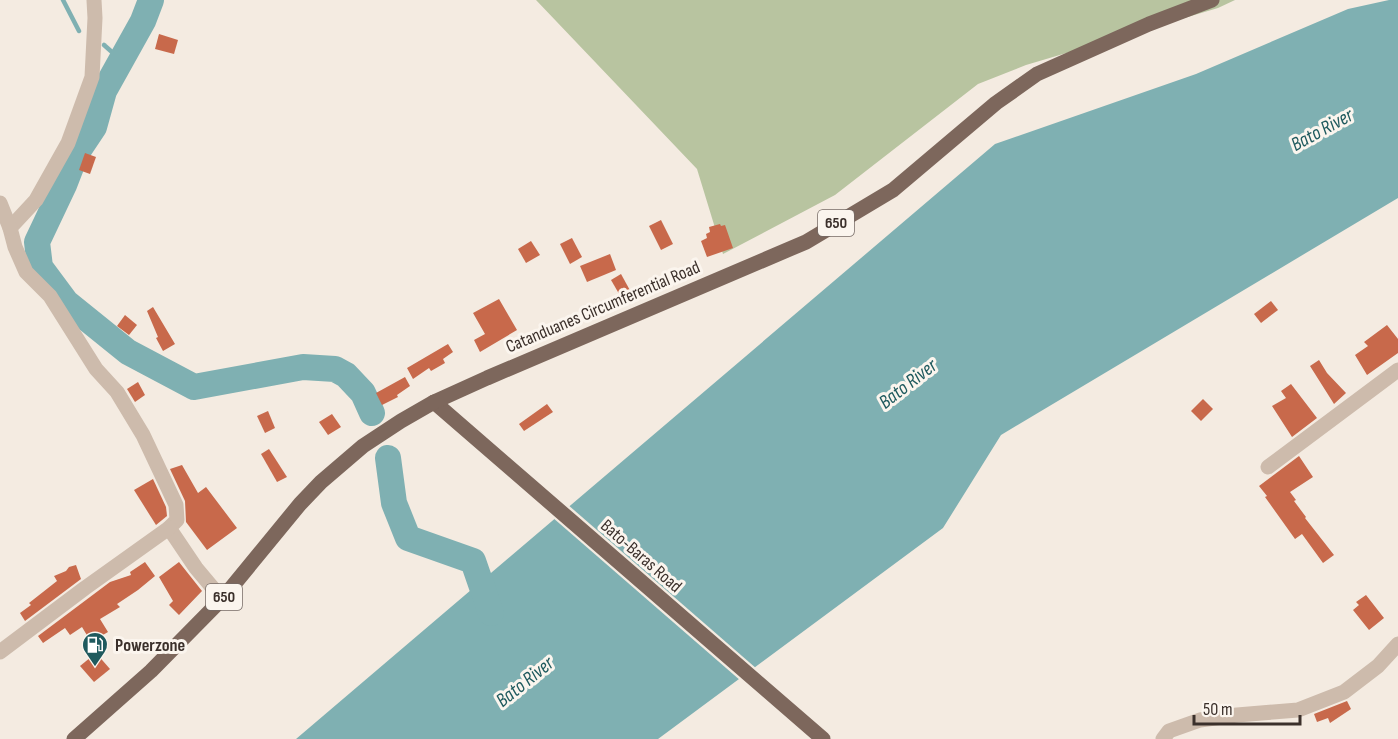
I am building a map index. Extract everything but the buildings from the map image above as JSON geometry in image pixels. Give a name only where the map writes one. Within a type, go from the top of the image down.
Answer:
[{"type":"main road","name":"Catanduanes Circumferential Road","points":[[74,739],[151,671],[222,599],[300,504],[321,482],[363,446],[401,421],[434,402],[487,378],[806,242],[893,190],[996,103],[1037,74],[1149,24],[1212,0]]},
{"type":"main road","name":"Bato-Baras Road","points":[[434,402],[823,739]]},
{"type":"street","points":[[10,228],[36,200],[68,143],[92,77],[94,0]]},
{"type":"street","points":[[0,203],[26,272],[50,296],[96,369],[117,392],[143,435],[176,505],[177,520],[0,652]]},
{"type":"street","points":[[1268,467],[1398,370]]},
{"type":"street","points":[[169,528],[196,568],[222,599]]},
{"type":"street","points":[[1163,739],[1169,731],[1200,720],[1298,710],[1344,692],[1378,666],[1398,644]]},
{"type":"green space","points":[[536,0],[1235,0],[1218,8],[1026,65],[978,84],[835,195],[723,254],[697,169]]},
{"type":"water","name":"Bato River","points":[[1398,0],[1398,198],[1001,435],[943,528],[658,739],[296,739],[995,144],[1196,74],[1348,9]]},
{"type":"pier","points":[[567,504],[757,669],[741,681],[552,517]]},
{"type":"waterway","points":[[63,0],[79,31]]},
{"type":"waterway","points":[[151,0],[143,21],[104,91],[94,127],[76,154],[37,242],[40,267],[66,302],[128,352],[194,387],[303,367],[335,369],[346,375],[363,393],[372,413]]},
{"type":"waterway","points":[[104,45],[121,60]]},
{"type":"waterway","points":[[388,458],[394,503],[408,538],[473,561],[491,613]]},
{"type":"place","name":"Powerzone","points":[[95,668]]}]
